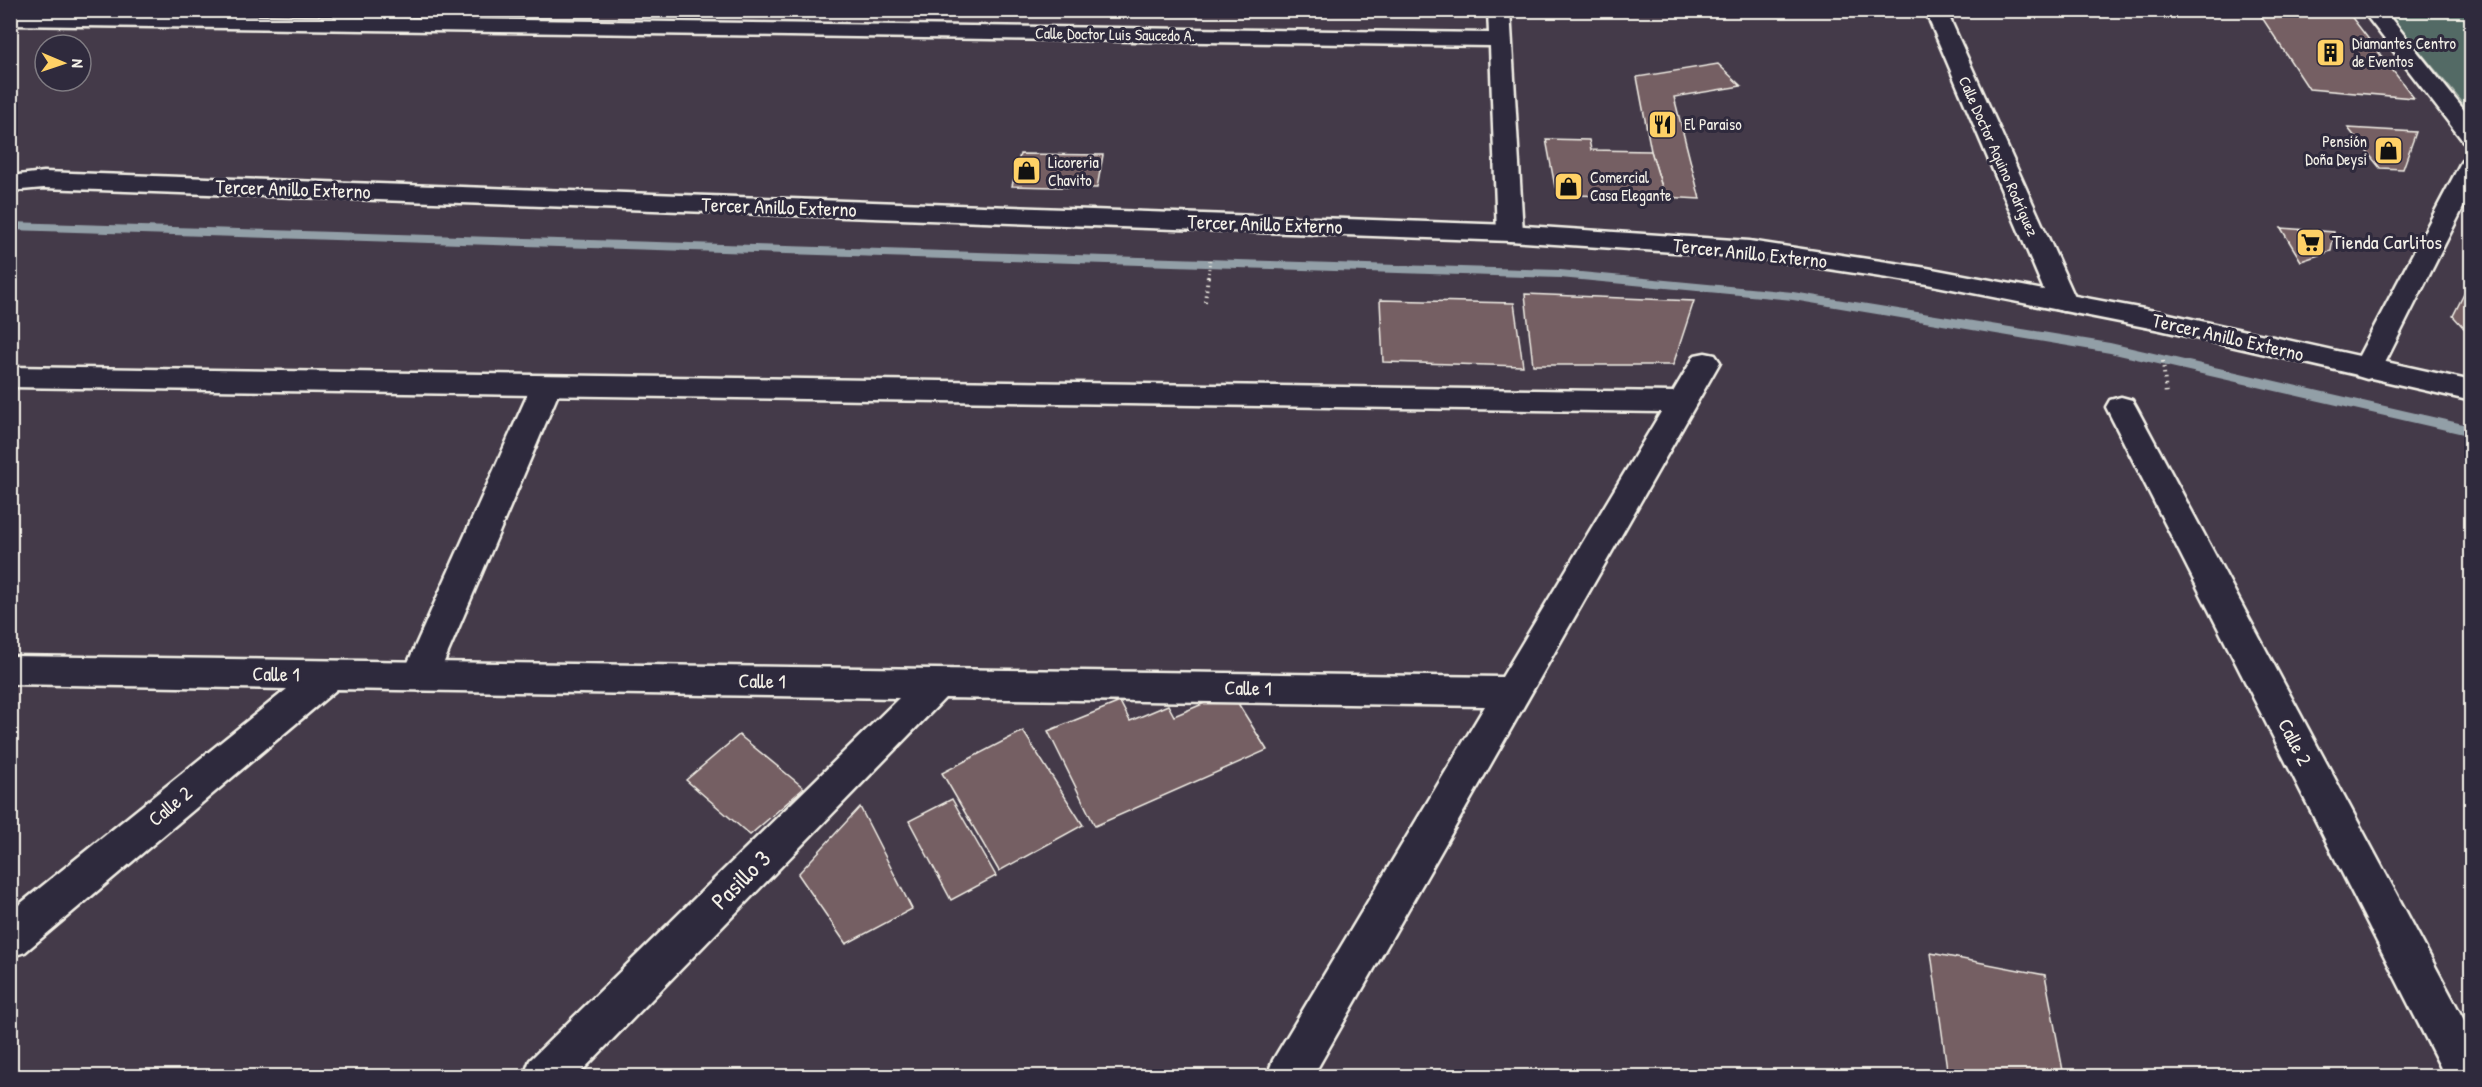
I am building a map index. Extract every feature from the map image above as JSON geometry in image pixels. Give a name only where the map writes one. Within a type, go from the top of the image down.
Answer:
[{"type":"street","points":[[1124,34],[1128,10]]},
{"type":"street","points":[[1499,10],[1510,233]]},
{"type":"street","name":"Calle Doctor Aquino Rodríguez","points":[[1935,10],[2063,302]]},
{"type":"street","points":[[2372,10],[2472,136]]},
{"type":"street","name":"Calle Doctor Luis Saucedo A.","points":[[10,19],[1500,40]]},
{"type":"street","points":[[2367,369],[2472,164]]},
{"type":"street","name":"Tercer Anillo Externo","points":[[10,173],[44,180]]},
{"type":"street","name":"Tercer Anillo Externo","points":[[10,184],[44,180],[1510,233],[1749,249],[1927,276],[2160,321],[2472,391]]},
{"type":"street","points":[[1301,1074],[1513,692],[1705,362]]},
{"type":"street","points":[[10,377],[546,387],[1681,402]]},
{"type":"street","points":[[420,676],[546,387]]},
{"type":"street","name":"Calle 2","points":[[2121,407],[2469,1077]]},
{"type":"street","name":"Calle 1","points":[[10,670],[1513,692]]},
{"type":"street","name":"Calle 2","points":[[10,938],[330,674]]},
{"type":"street","name":"Pasillo 3","points":[[546,1077],[936,684]]},
{"type":"path","points":[[1205,302],[1210,254]]},
{"type":"green space","points":[[2386,11],[2471,11],[2471,113]]},
{"type":"building","name":"Diamantes Centro de Eventos","points":[[2257,10],[2298,10],[2350,15],[2414,98],[2309,89]]},
{"type":"building","name":"El Paraiso","points":[[1718,64],[1741,86],[1674,97],[1700,199],[1665,197],[1651,151],[1637,77]]},
{"type":"building","name":"Pensión Doña Deysi","points":[[2348,128],[2416,132],[2403,169],[2380,168]]},
{"type":"building","points":[[1546,139],[1589,140],[1591,150],[1651,151],[1665,197],[1570,195],[1555,187]]},
{"type":"building","points":[[1020,154],[1103,155],[1097,188],[1012,186]]},
{"type":"building","name":"Tienda Carlitos","points":[[2281,228],[2334,232],[2331,251],[2301,261]]},
{"type":"building","points":[[2472,278],[2472,337],[2453,316]]},
{"type":"building","points":[[1525,294],[1694,301],[1673,365],[1533,365]]},
{"type":"building","points":[[1380,300],[1514,303],[1523,366],[1383,362]]},
{"type":"building","points":[[1231,692],[1267,750],[1095,826],[1048,731],[1120,702],[1130,721],[1168,705],[1174,716]]},
{"type":"building","points":[[1023,731],[1083,825],[999,871],[942,773]]},
{"type":"building","points":[[739,735],[804,788],[750,835],[686,780]]},
{"type":"building","points":[[952,799],[996,876],[951,900],[909,821]]},
{"type":"building","points":[[860,807],[912,909],[846,944],[798,874]]},
{"type":"building","points":[[1931,953],[2045,975],[2064,1076],[1948,1076]]},
{"type":"waterway","points":[[10,226],[1560,274],[1793,296],[2110,348],[2472,431]]},
{"type":"place","name":"Diamantes Centro de Eventos","points":[[2331,52]]},
{"type":"place","name":"El Paraiso","points":[[1663,124]]},
{"type":"place","name":"Pensión Doña Deysi","points":[[2388,150]]},
{"type":"place","name":"Licoreria Chavito","points":[[1027,171]]},
{"type":"place","name":"Comercial Casa Elegante","points":[[1569,186]]},
{"type":"place","name":"Tienda Carlitos","points":[[2311,242]]}]
